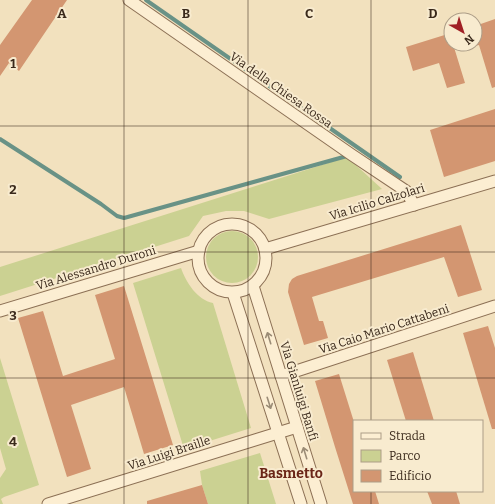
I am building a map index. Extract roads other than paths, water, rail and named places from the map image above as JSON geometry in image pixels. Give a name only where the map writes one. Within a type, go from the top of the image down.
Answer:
[{"type":"street","name":"Via della Chiesa Rossa","points":[[129,0],[406,191],[414,205]]},
{"type":"street","name":"Via Icilio Calzolari","points":[[265,249],[495,181]]},
{"type":"street","points":[[238,224],[250,229],[260,237],[265,249],[267,257],[265,270],[261,278],[253,286],[233,293],[219,290],[212,286],[206,280],[199,266],[199,251],[202,242],[210,232],[218,227],[238,224]]},
{"type":"street","name":"Via Alessandro Duroni","points":[[0,310],[199,251]]},
{"type":"street","name":"Via Gianluigi Banfi","points":[[253,286],[321,504]]},
{"type":"street","points":[[233,293],[301,504]]},
{"type":"street","name":"Via Caio Mario Cattabeni","points":[[281,376],[495,306]]},
{"type":"street","name":"Via Luigi Braille","points":[[48,504],[297,426]]},
{"type":"waterway","points":[[146,0],[400,177]]},
{"type":"waterway","points":[[0,139],[101,204],[117,216],[124,218],[347,156]]},
{"type":"district","name":"Basmetto","points":[[291,473]]}]
